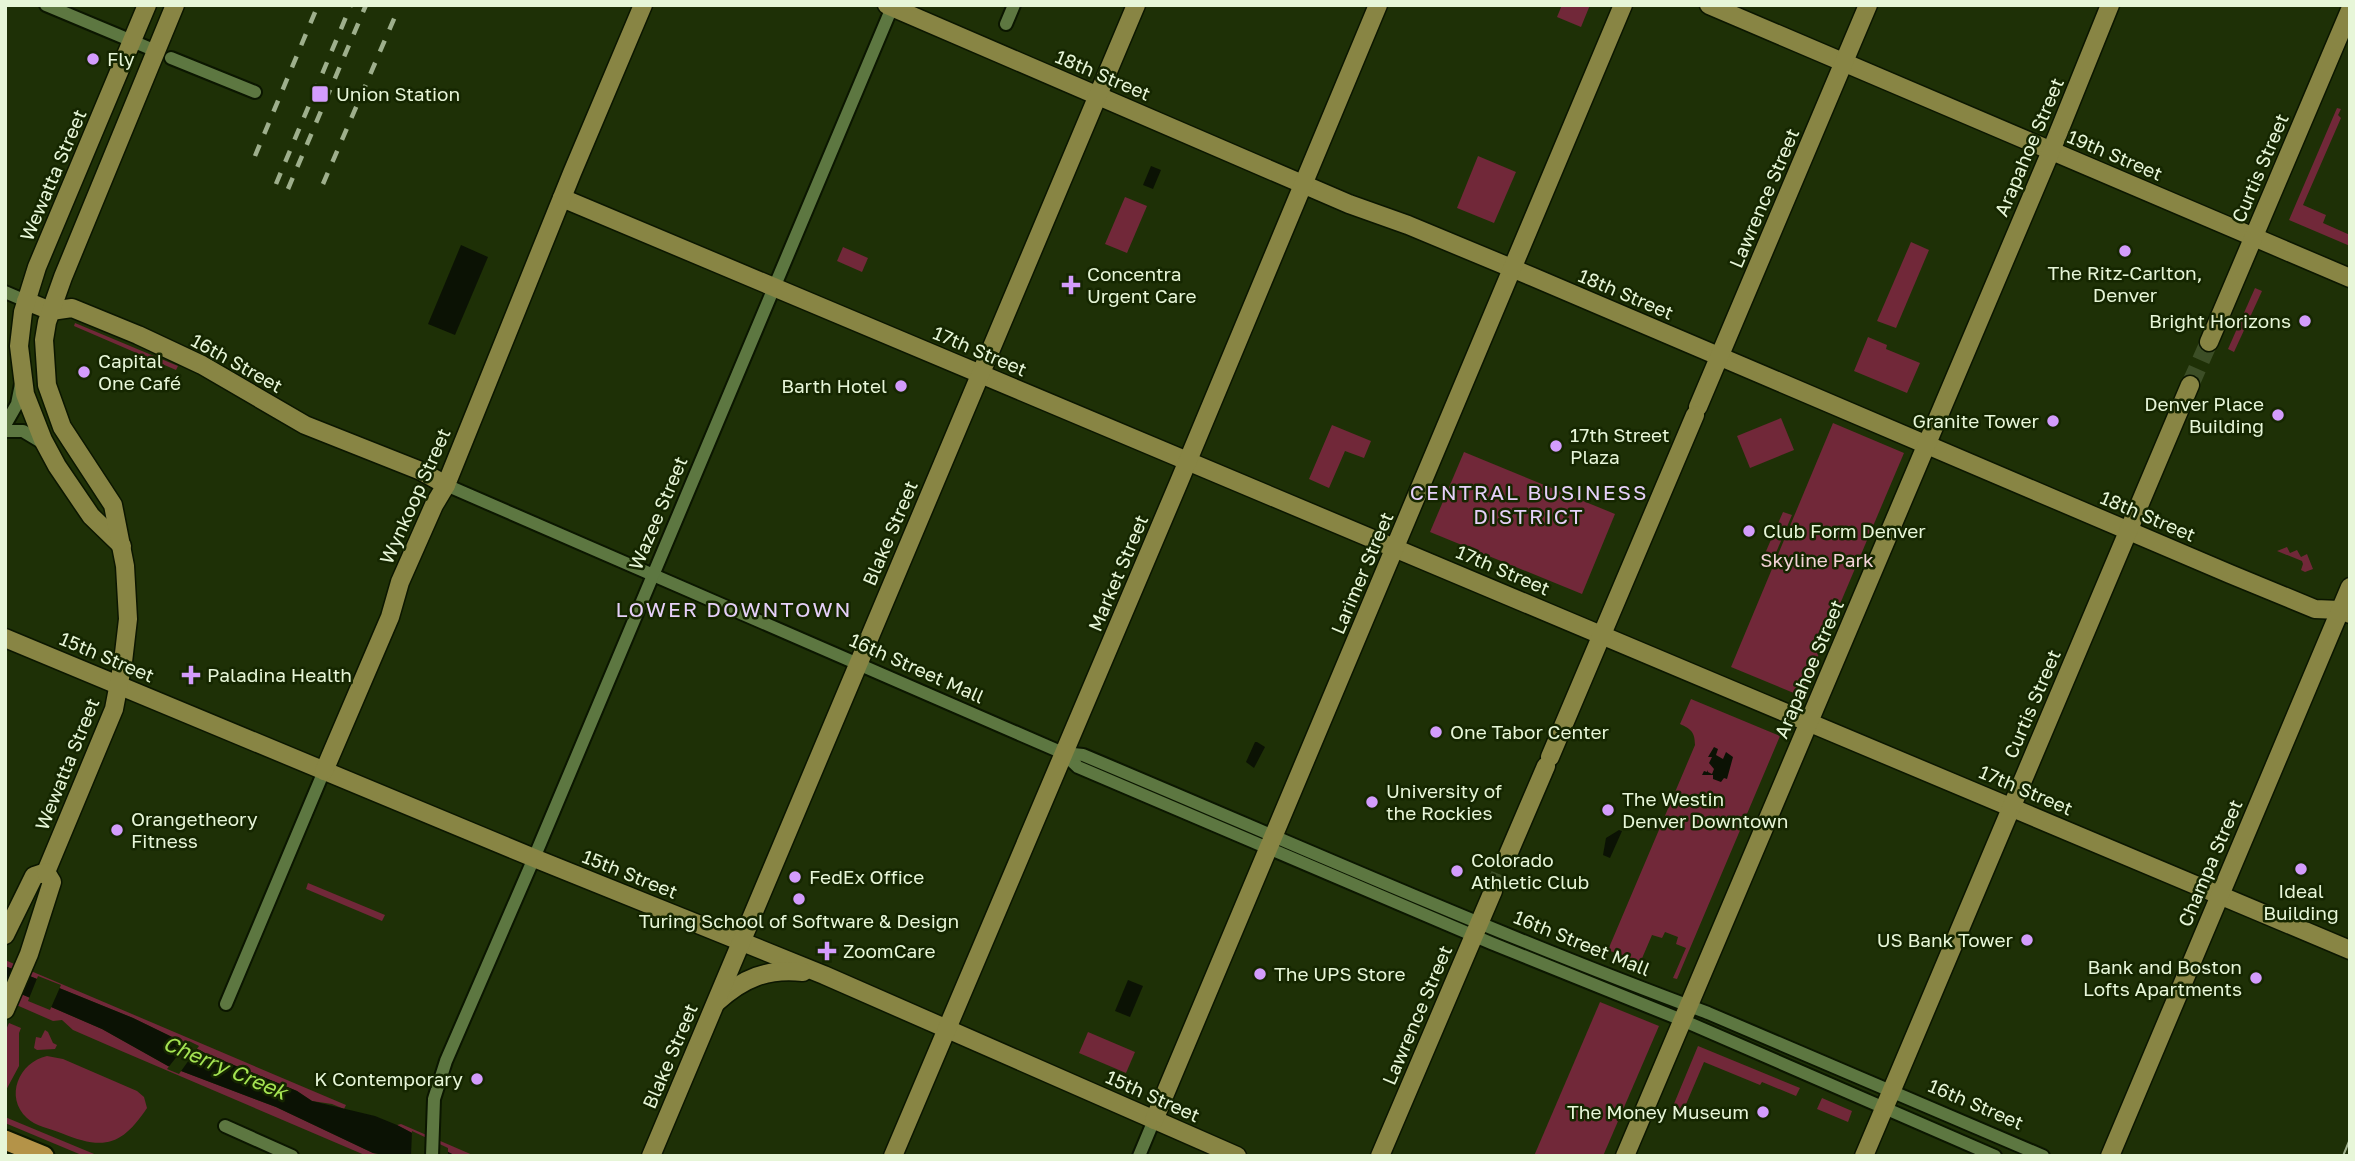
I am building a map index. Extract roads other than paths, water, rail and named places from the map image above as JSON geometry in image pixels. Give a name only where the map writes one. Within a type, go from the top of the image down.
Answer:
[{"type":"main road","points":[[5,1140],[44,1156]]},
{"type":"street","points":[[46,5],[255,92]]},
{"type":"street","name":"Wewatta Street","points":[[122,545],[91,516],[45,445],[32,417],[21,373],[19,346],[26,300],[37,267],[146,5]]},
{"type":"street","name":"Wewatta Street","points":[[5,935],[34,876],[46,872],[114,709],[120,686],[128,595],[122,545],[113,505],[62,427],[47,385],[44,340],[62,278],[164,54],[175,5]]},
{"type":"street","name":"Wynkoop Street","points":[[226,1004],[390,617],[400,582],[434,505],[446,485],[643,5]]},
{"type":"street","points":[[1006,24],[1014,5]]},
{"type":"street","name":"Blake Street","points":[[651,1156],[1136,5]]},
{"type":"street","name":"Market Street","points":[[893,1156],[1188,462],[1378,5]]},
{"type":"street","name":"Larimer Street","points":[[1139,1156],[1623,5]]},
{"type":"street","name":"19th Street","points":[[1709,5],[2350,278]]},
{"type":"street","name":"Lawrence Street","points":[[1507,857],[1868,5]]},
{"type":"street","name":"Arapahoe Street","points":[[1625,1156],[2051,151],[2110,5]]},
{"type":"street","name":"18th Street","points":[[891,6],[1349,204],[1408,225],[1513,269],[2130,529],[2315,610],[2345,612]]},
{"type":"street","name":"Wazee Street","points":[[432,1156],[433,1115],[437,1086],[443,1068],[534,858],[891,6]]},
{"type":"street","name":"Curtis Street","points":[[2209,342],[2350,10]]},
{"type":"street","name":"17th Street","points":[[562,198],[2350,950]]},
{"type":"street","name":"16th Street","points":[[5,292],[51,310],[72,308],[138,335],[202,365],[305,425],[421,471],[446,485]]},
{"type":"street","points":[[5,425],[17,404],[21,373]]},
{"type":"street","name":"Curtis Street","points":[[1864,1156],[2190,385]]},
{"type":"street","points":[[5,431],[32,434],[45,445]]},
{"type":"street","name":"16th Street Mall","points":[[446,485],[1063,753],[1083,755],[1272,841],[1477,929],[1686,1013],[1893,1091]]},
{"type":"street","name":"Champa Street","points":[[2110,1156],[2220,895],[2345,612],[2350,587]]},
{"type":"street","name":"15th Street","points":[[5,638],[534,858],[824,975],[1237,1156]]},
{"type":"street","name":"Wewatta Street","points":[[5,1010],[28,957],[52,882],[46,872]]},
{"type":"street","name":"Lawrence Street","points":[[1380,1156],[1493,891]]},
{"type":"street","points":[[714,1005],[737,985],[762,973],[785,971],[824,975]]},
{"type":"street","name":"16th Street Mall","points":[[1686,1013],[1884,1109]]},
{"type":"street","name":"16th Street","points":[[1893,1091],[2043,1156]]},
{"type":"street","name":"16th Street","points":[[1884,1109],[1995,1156]]},
{"type":"street","points":[[225,1126],[292,1156]]},
{"type":"water","points":[[1151,166],[1161,170],[1153,189],[1143,185]]},
{"type":"water","points":[[461,245],[488,257],[455,335],[428,324]]},
{"type":"water","points":[[1255,742],[1265,747],[1254,768],[1246,762]]},
{"type":"water","points":[[1714,747],[1718,749],[1716,755],[1723,759],[1726,752],[1733,757],[1727,779],[1724,778],[1721,782],[1713,779],[1713,775],[1702,775],[1708,770],[1712,774],[1714,769],[1709,763],[1712,757],[1708,757]]},
{"type":"water","points":[[1619,830],[1622,831],[1610,858],[1603,855],[1606,838]]},
{"type":"water","name":"Cherry Creek","points":[[5,966],[133,1018],[207,1054],[297,1091],[312,1101],[375,1116],[397,1125],[456,1156],[390,1156],[373,1153],[276,1107],[168,1066],[102,1029],[5,987]]},
{"type":"water","points":[[1128,980],[1143,986],[1130,1017],[1115,1011]]},
{"type":"tunnel","points":[[2190,385],[2209,342]]},
{"type":"tunnel","points":[[1493,891],[1507,857]]},
{"type":"tram line","points":[[2343,1156],[2350,1139]]},
{"type":"railway","points":[[255,156],[318,5]]},
{"type":"railway","points":[[276,184],[351,5]]},
{"type":"railway","points":[[288,189],[366,5]]},
{"type":"railway","points":[[323,184],[397,12]]},
{"type":"place","name":"Fly","points":[[93,59]]},
{"type":"place","name":"Union Station","points":[[320,94]]},
{"type":"place","name":"The Ritz-Carlton, Denver","points":[[2125,251]]},
{"type":"place","name":"Concentra Urgent Care","points":[[1071,285]]},
{"type":"place","name":"Bright Horizons","points":[[2305,321]]},
{"type":"place","name":"Capital One Café","points":[[84,372]]},
{"type":"place","name":"Barth Hotel","points":[[901,386]]},
{"type":"place","name":"Denver Place Building","points":[[2278,415]]},
{"type":"place","name":"Granite Tower","points":[[2053,421]]},
{"type":"place","name":"17th Street Plaza","points":[[1556,446]]},
{"type":"place","name":"Club Form Denver","points":[[1749,531]]},
{"type":"place","name":"Paladina Health","points":[[191,675]]},
{"type":"place","name":"One Tabor Center","points":[[1436,732]]},
{"type":"place","name":"University of the Rockies","points":[[1372,802]]},
{"type":"place","name":"The Westin Denver Downtown","points":[[1608,810]]},
{"type":"place","name":"Orangetheory Fitness","points":[[117,830]]},
{"type":"place","name":"Ideal Building","points":[[2301,869]]},
{"type":"place","name":"Colorado Athletic Club","points":[[1457,871]]},
{"type":"place","name":"FedEx Office","points":[[795,877]]},
{"type":"place","name":"Turing School of Software & Design","points":[[799,899]]},
{"type":"place","name":"US Bank Tower","points":[[2027,940]]},
{"type":"place","name":"ZoomCare","points":[[827,951]]},
{"type":"place","name":"The UPS Store","points":[[1260,974]]},
{"type":"place","name":"Bank and Boston Lofts Apartments","points":[[2256,978]]},
{"type":"place","name":"K Contemporary","points":[[477,1079]]},
{"type":"place","name":"The Money Museum","points":[[1763,1112]]},
{"type":"district","name":"CENTRAL BUSINESS DISTRICT","points":[[1529,505]]},
{"type":"district","name":"LOWER DOWNTOWN","points":[[734,610]]},
{"type":"park label","name":"Skyline Park","points":[[1817,560]]}]
